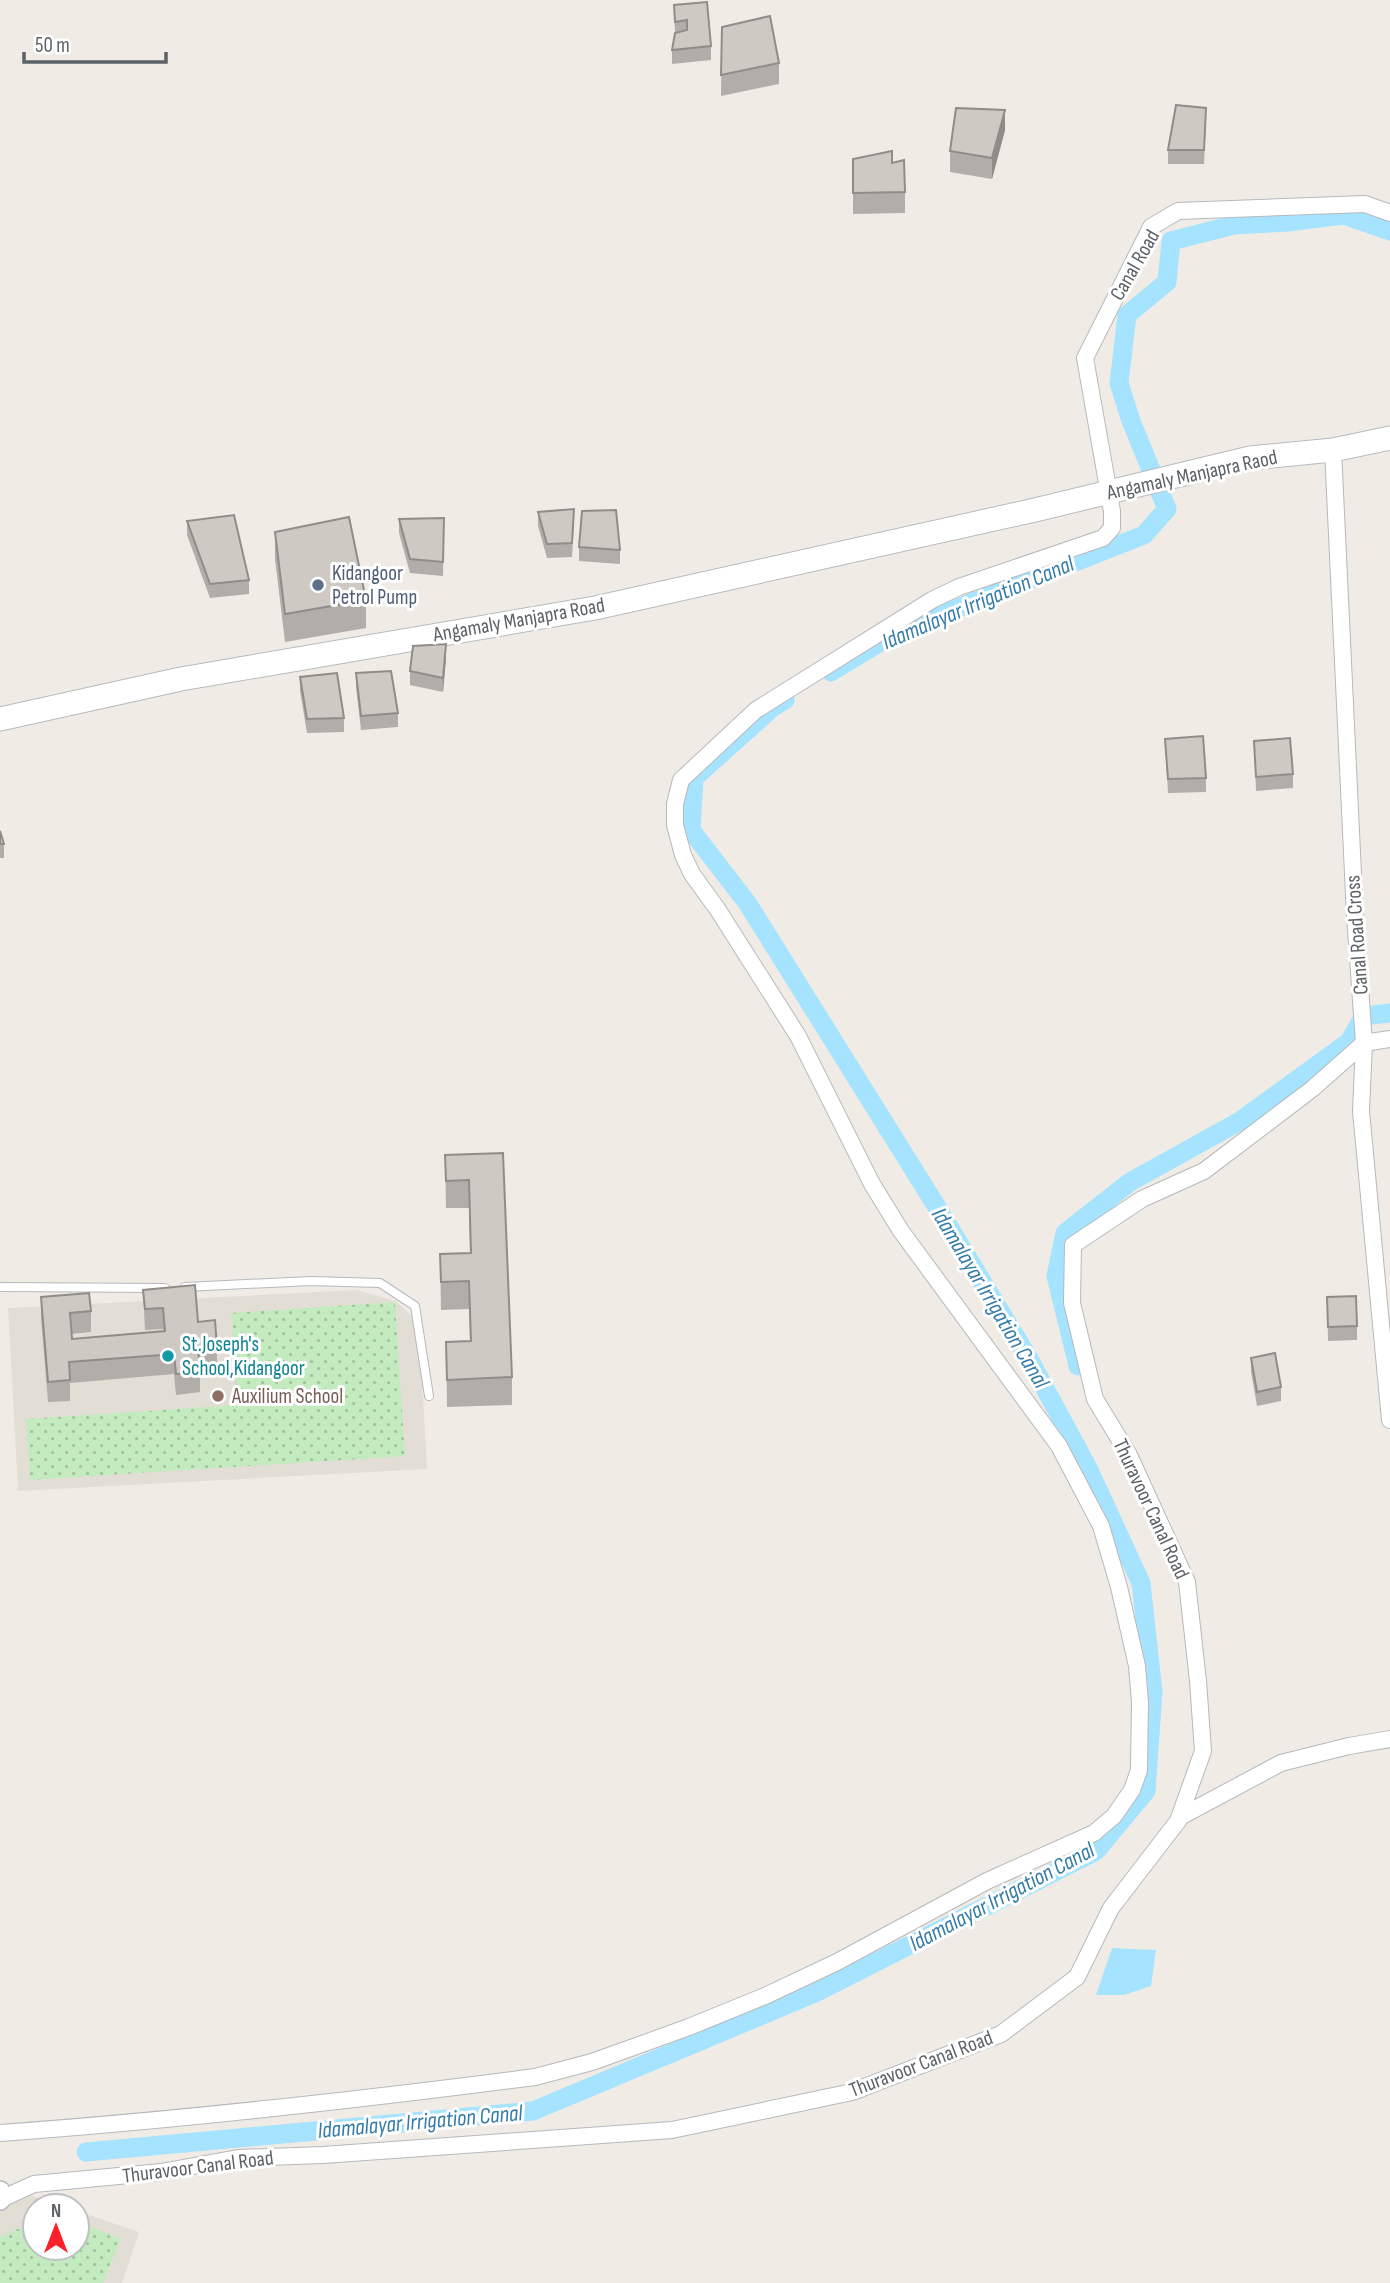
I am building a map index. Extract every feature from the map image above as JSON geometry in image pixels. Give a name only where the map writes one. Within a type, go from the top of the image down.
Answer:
[{"type":"main road","name":"Angamaly Manjapra Raod","points":[[1035,510],[1250,458],[1333,450],[1390,438]]},
{"type":"main road","name":"Angamaly Manjapra Road","points":[[0,719],[181,679],[595,608],[1035,510]]},
{"type":"street","name":"Canal Road","points":[[0,2133],[340,2101],[535,2077],[564,2070],[689,2027],[777,1991],[987,1881],[1094,1833],[1114,1816],[1123,1804],[1132,1790],[1139,1770],[1140,1702],[1130,1631],[1101,1525],[1059,1446],[901,1231],[872,1184],[798,1035],[692,874],[683,855],[675,825],[675,804],[681,780],[756,710],[932,600],[959,587],[1103,538],[1112,528],[1115,491],[1085,358],[1152,227],[1178,211],[1365,204],[1390,213]]},
{"type":"street","name":"Canal Road Cross","points":[[1333,450],[1355,916],[1364,1043],[1360,1111],[1389,1411]]},
{"type":"street","points":[[1364,1043],[1390,1040]]},
{"type":"street","name":"Thuravoor Canal Road","points":[[0,2197],[34,2184],[161,2172],[238,2158],[323,2155],[672,2130],[852,2092],[1001,2034],[1077,1977],[1111,1908],[1180,1817],[1203,1751],[1187,1582],[1129,1455],[1095,1399],[1072,1303],[1073,1245],[1142,1199],[1204,1171],[1312,1089],[1364,1043]]},
{"type":"street","points":[[1180,1817],[1280,1763],[1390,1739]]},
{"type":"lane","points":[[0,1287],[148,1289],[311,1281],[380,1283],[415,1306],[429,1396]]},
{"type":"shaded area","name":"Auxilium School","points":[[356,1290],[396,1301],[419,1323],[427,1469],[18,1491],[8,1308]]},
{"type":"shaded area","points":[[0,2185],[21,2192],[21,2262],[91,2262],[91,2216],[139,2232],[122,2283],[0,2283]]},
{"type":"green space","points":[[395,1302],[405,1456],[30,1480],[26,1419],[237,1405],[231,1313]]},
{"type":"green space","points":[[21,2227],[21,2262],[91,2262],[91,2227],[121,2239],[103,2283],[0,2283],[0,2237]]},
{"type":"water","points":[[1112,1948],[1156,1950],[1151,1986],[1124,1995],[1096,1995]]},
{"type":"building","points":[[707,2],[711,46],[672,50],[675,33],[687,30],[687,20],[675,22],[674,5]]},
{"type":"building","points":[[770,16],[779,63],[721,75],[722,27]]},
{"type":"building","points":[[1176,105],[1206,108],[1204,150],[1168,150]]},
{"type":"building","points":[[956,108],[1005,110],[992,158],[950,151]]},
{"type":"building","points":[[892,151],[892,163],[904,160],[905,192],[853,193],[853,159]]},
{"type":"building","points":[[574,509],[572,543],[547,544],[538,512]]},
{"type":"building","points":[[616,510],[620,550],[579,547],[582,511]]},
{"type":"building","points":[[234,515],[249,580],[210,584],[187,521]]},
{"type":"building","name":"Kidangoor Petrol Pump","points":[[349,517],[366,600],[285,614],[275,532]]},
{"type":"building","points":[[444,518],[443,562],[410,559],[399,519]]},
{"type":"building","points":[[446,644],[443,678],[410,671],[413,646]]},
{"type":"building","points":[[391,671],[398,713],[361,716],[356,673]]},
{"type":"building","points":[[337,673],[344,718],[307,719],[300,677]]},
{"type":"building","points":[[1203,736],[1206,778],[1168,779],[1165,739]]},
{"type":"building","points":[[1290,738],[1293,774],[1256,777],[1254,741]]},
{"type":"building","points":[[503,1153],[512,1377],[447,1380],[446,1342],[471,1341],[469,1281],[441,1282],[440,1254],[471,1253],[469,1180],[446,1181],[445,1155]]},
{"type":"building","points":[[195,1285],[198,1322],[215,1320],[217,1347],[198,1348],[200,1372],[176,1374],[174,1354],[69,1362],[70,1380],[48,1382],[41,1297],[89,1293],[91,1311],[70,1313],[72,1339],[165,1331],[163,1308],[145,1309],[143,1290]]},
{"type":"building","points":[[1356,1296],[1357,1326],[1328,1327],[1327,1297]]},
{"type":"building","points":[[1275,1353],[1281,1387],[1257,1392],[1251,1358]]},
{"type":"waterway","name":"Idamalayar Irrigation Canal","points":[[831,672],[897,632],[1144,535],[1167,509],[1131,421],[1119,383],[1127,315],[1167,282],[1171,241],[1234,225],[1344,215],[1390,231]]},
{"type":"waterway","name":"Idamalayar Irrigation Canal","points":[[86,2152],[533,2111],[815,1993],[1096,1851],[1146,1791],[1153,1692],[1141,1583],[1088,1468],[1028,1357],[935,1204],[748,904],[691,830],[694,778],[772,708],[785,700]]},
{"type":"waterway","points":[[1078,1366],[1056,1276],[1065,1233],[1130,1182],[1240,1121],[1349,1042],[1364,1016],[1390,1013]]},
{"type":"place","name":"Kidangoor Petrol Pump","points":[[318,585]]},
{"type":"place","name":"St.Joseph's School,Kidangoor","points":[[168,1356]]},
{"type":"place","name":"Auxilium School","points":[[218,1396]]}]
